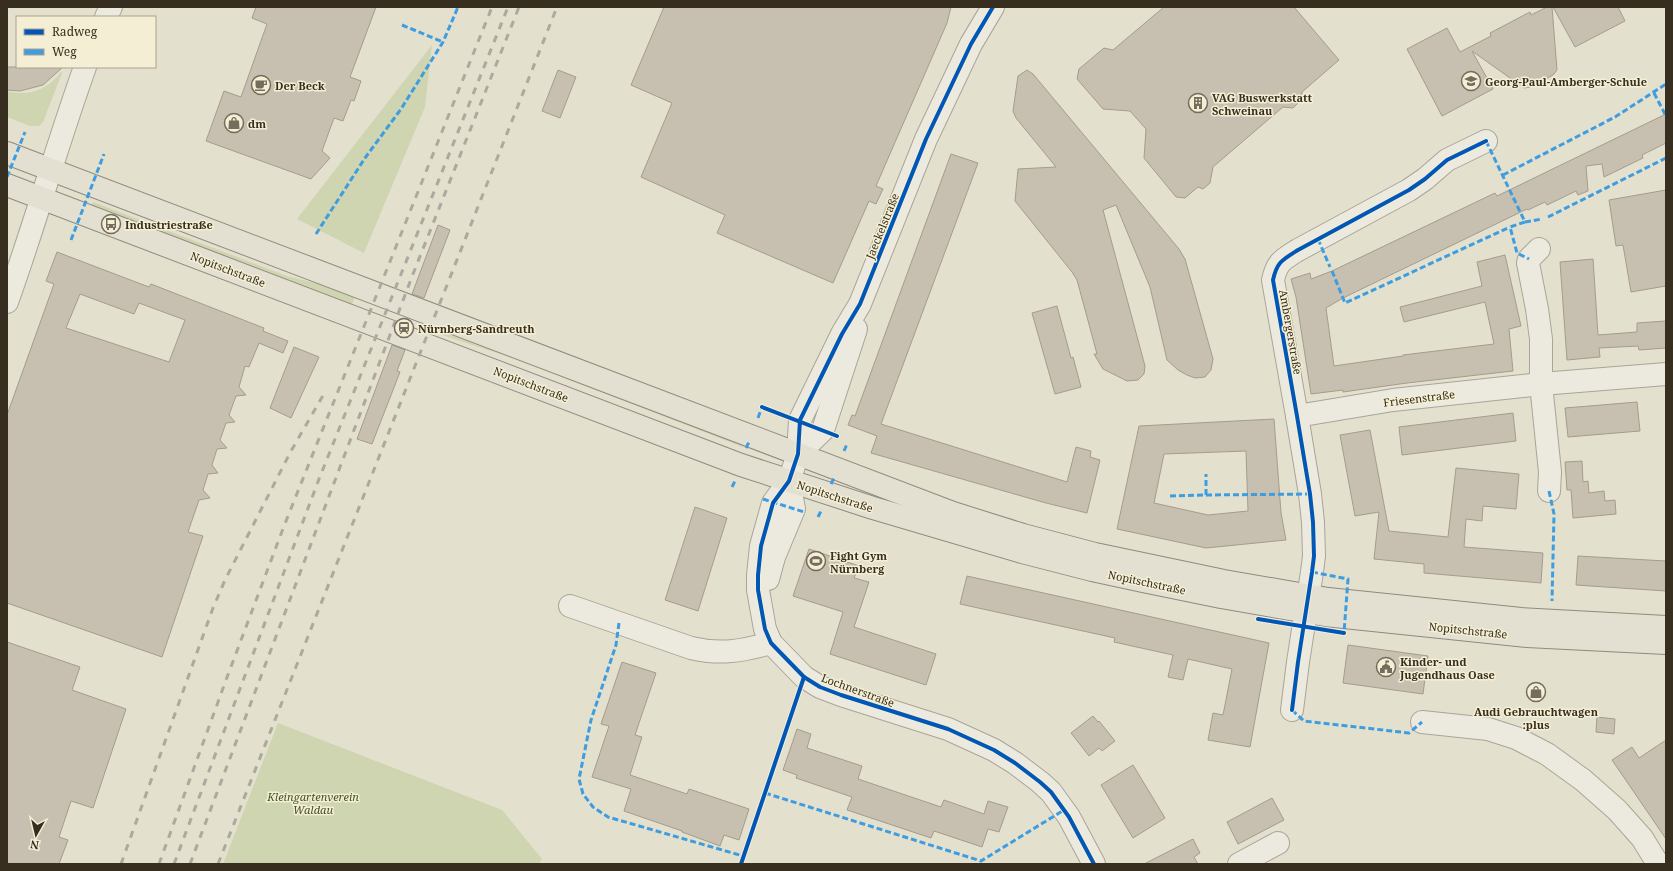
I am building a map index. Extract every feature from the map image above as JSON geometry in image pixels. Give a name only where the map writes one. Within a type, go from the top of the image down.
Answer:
[{"type":"main road","name":"Nopitschstraße","points":[[7,153],[953,513],[1023,535],[1096,554],[1307,604],[1348,618],[1481,632],[1572,639],[1666,643]]},
{"type":"main road","name":"Nopitschstraße","points":[[7,185],[729,460],[790,481],[982,540],[1071,565],[1177,588],[1307,604],[1358,603],[1561,622],[1666,627]]},
{"type":"street","points":[[106,16],[111,7]]},
{"type":"street","name":"Jaeckelstraße","points":[[798,454],[800,420],[838,341],[860,304],[926,139],[971,44],[993,7]]},
{"type":"street","points":[[7,302],[52,169],[65,123],[84,68]]},
{"type":"street","name":"Ambergerstraße","points":[[1292,710],[1314,556],[1313,522],[1310,494],[1273,280],[1276,267],[1284,259],[1298,250],[1409,190],[1425,179],[1447,160],[1486,141]]},
{"type":"street","points":[[1539,249],[1529,259],[1528,263],[1538,309],[1541,339],[1541,384],[1550,472],[1549,491]]},
{"type":"street","name":"Friesenstraße","points":[[1297,416],[1393,400],[1541,384],[1666,374]]},
{"type":"street","name":"Lochnerstraße","points":[[798,454],[790,481],[794,509],[774,557],[769,575],[763,615],[765,629],[771,643],[804,677],[820,687],[948,729],[994,750],[1015,763],[1051,792],[1069,817],[1094,864]]},
{"type":"street","points":[[570,606],[691,648],[710,652],[747,650],[771,643]]},
{"type":"street","points":[[1422,722],[1488,728],[1516,738],[1547,754],[1583,780],[1617,810],[1642,838],[1658,864]]},
{"type":"street","points":[[1239,864],[1278,843]]},
{"type":"green space","points":[[432,45],[425,107],[364,253],[297,219]]},
{"type":"green space","points":[[61,72],[62,73],[43,122],[39,126],[30,126],[7,117],[7,91],[22,93],[44,88]]},
{"type":"green space","points":[[93,202],[287,276],[356,294],[351,307],[91,207]]},
{"type":"green space","points":[[440,325],[745,441],[743,447],[518,360],[436,333]]},
{"type":"green space","name":"Kleingartenverein Waldau","points":[[278,723],[502,810],[542,859],[539,864],[223,864]]},
{"type":"building","points":[[256,7],[376,7],[350,77],[361,81],[354,101],[351,100],[343,121],[334,118],[322,151],[330,158],[311,179],[206,141],[224,91],[241,97],[267,24],[252,18]]},
{"type":"building","points":[[664,7],[951,7],[947,23],[876,186],[883,189],[876,204],[869,201],[833,283],[717,233],[725,215],[641,177],[672,103],[631,85]]},
{"type":"building","name":"VAG Buswerkstatt Schweinau","points":[[1164,7],[1294,7],[1339,60],[1302,92],[1301,100],[1293,108],[1283,107],[1213,167],[1210,183],[1203,189],[1198,187],[1185,198],[1176,197],[1144,158],[1146,129],[1130,111],[1103,109],[1077,79],[1079,69],[1104,48],[1113,50]]},
{"type":"building","points":[[1547,7],[1552,7],[1557,70],[1553,75],[1530,87],[1524,88],[1472,51],[1493,89],[1442,116],[1407,49],[1447,28],[1460,52],[1491,36],[1490,33],[1530,12],[1531,15]]},
{"type":"building","points":[[1553,7],[1618,7],[1625,21],[1575,47]]},
{"type":"building","points":[[7,67],[62,68],[43,85],[20,91],[7,90]]},
{"type":"building","points":[[558,70],[576,77],[560,118],[542,111]]},
{"type":"building","points":[[1027,70],[1033,74],[1179,249],[1185,259],[1213,359],[1211,370],[1205,377],[1195,378],[1187,375],[1178,370],[1167,360],[1150,287],[1116,205],[1103,210],[1145,366],[1144,374],[1138,380],[1127,381],[1103,369],[1094,354],[1097,354],[1077,280],[1015,201],[1018,169],[1056,167],[1016,118],[1013,111],[1018,76]]},
{"type":"building","points":[[1666,114],[1666,143],[1642,155],[1643,158],[1604,177],[1602,164],[1586,166],[1588,191],[1578,195],[1576,191],[1547,205],[1545,202],[1528,210],[1527,209],[1343,298],[1326,308],[1334,366],[1403,355],[1494,344],[1485,302],[1404,322],[1400,307],[1482,286],[1477,262],[1505,255],[1521,326],[1509,329],[1513,371],[1343,392],[1343,390],[1311,394],[1296,297],[1291,279],[1310,273],[1311,279],[1332,271],[1495,193],[1497,196]]},
{"type":"building","points":[[951,154],[978,163],[881,424],[1067,482],[1076,447],[1091,451],[1090,457],[1100,460],[1087,513],[1046,503],[871,453],[877,436],[848,425],[852,415],[855,416]]},
{"type":"building","points":[[1666,190],[1666,286],[1631,292],[1623,245],[1616,246],[1609,200]]},
{"type":"building","points":[[438,225],[450,230],[424,298],[412,294]]},
{"type":"building","points":[[57,252],[149,287],[151,284],[264,328],[263,331],[288,341],[283,353],[259,343],[249,367],[245,366],[239,387],[246,395],[236,396],[229,415],[235,422],[226,423],[220,440],[227,448],[217,449],[212,465],[218,473],[208,474],[203,490],[210,498],[199,500],[188,532],[203,536],[162,657],[7,603],[7,415],[54,284],[46,281]],"holes":[[[80,294],[134,314],[139,303],[185,320],[169,362],[66,328]]]},
{"type":"building","points":[[1593,259],[1598,335],[1637,332],[1637,323],[1666,321],[1666,348],[1639,350],[1638,346],[1599,348],[1600,357],[1567,360],[1560,262]]},
{"type":"building","points":[[1057,306],[1071,358],[1073,357],[1081,387],[1055,394],[1032,313]]},
{"type":"building","points":[[392,345],[405,350],[397,371],[400,372],[372,444],[357,439]]},
{"type":"building","points":[[294,347],[319,357],[291,418],[270,408]]},
{"type":"building","points":[[1637,402],[1640,431],[1568,437],[1565,408]]},
{"type":"building","points":[[1513,413],[1516,441],[1402,455],[1399,427]]},
{"type":"building","points":[[1274,419],[1281,513],[1286,540],[1206,548],[1117,529],[1139,426]],"holes":[[[1246,451],[1248,511],[1208,515],[1154,503],[1164,454]]]},
{"type":"building","points":[[1370,430],[1389,531],[1448,537],[1456,468],[1519,474],[1516,509],[1483,506],[1482,521],[1466,519],[1464,547],[1543,553],[1541,583],[1424,573],[1424,564],[1374,559],[1379,512],[1355,516],[1340,435]]},
{"type":"building","points":[[1582,461],[1583,482],[1588,481],[1589,493],[1604,491],[1605,501],[1615,500],[1616,514],[1573,518],[1571,490],[1567,490],[1565,462]]},
{"type":"building","points":[[695,507],[727,518],[698,611],[665,600]]},
{"type":"building","points":[[809,549],[859,566],[854,578],[869,582],[854,627],[936,654],[926,685],[830,654],[843,612],[793,596]]},
{"type":"building","points":[[1578,556],[1666,561],[1666,591],[1576,585]]},
{"type":"building","points":[[967,576],[1269,643],[1250,747],[1208,740],[1213,713],[1223,715],[1232,669],[1188,659],[1183,680],[1168,677],[1173,655],[1114,642],[1115,638],[960,604]]},
{"type":"building","points":[[7,642],[80,667],[72,690],[126,709],[93,808],[71,801],[59,837],[68,840],[59,864],[7,864]]},
{"type":"building","name":"Kinder- und Jugendhaus Oase","points":[[1348,645],[1428,656],[1423,694],[1343,683]]},
{"type":"building","points":[[622,662],[656,673],[635,735],[642,737],[630,775],[687,794],[689,789],[749,809],[739,840],[724,835],[720,846],[624,811],[631,789],[592,777],[609,726],[601,724]]},
{"type":"building","points":[[1093,716],[1098,722],[1099,721],[1115,741],[1102,751],[1099,748],[1089,756],[1071,733]]},
{"type":"building","points":[[1597,717],[1615,719],[1614,734],[1596,732]]},
{"type":"building","points":[[797,729],[811,734],[807,748],[862,766],[858,779],[941,807],[944,800],[984,814],[988,801],[1008,807],[999,832],[988,829],[982,847],[934,831],[931,838],[847,810],[852,797],[796,778],[797,775],[783,770]]},
{"type":"building","points":[[1666,740],[1666,839],[1612,760],[1632,747],[1639,758]]},
{"type":"building","points":[[1133,765],[1165,818],[1133,838],[1101,785]]},
{"type":"building","points":[[1272,798],[1284,820],[1238,844],[1227,822]]},
{"type":"building","points":[[1193,839],[1200,853],[1194,857],[1198,864],[1144,864]]},
{"type":"railway","points":[[159,864],[284,526],[492,7]]},
{"type":"railway","points":[[174,864],[319,479],[508,7]]},
{"type":"railway","points":[[190,864],[413,274],[519,7]]},
{"type":"railway","points":[[218,864],[557,7]]},
{"type":"railway","points":[[121,864],[213,608],[225,580],[291,451],[325,392]]},
{"type":"marked path","points":[[316,234],[365,158],[401,109],[443,42],[458,7]]},
{"type":"marked path","points":[[402,25],[443,42]]},
{"type":"marked path","points":[[1503,175],[1615,117],[1666,84]]},
{"type":"marked path","points":[[1654,93],[1666,116]]},
{"type":"marked path","points":[[7,177],[25,132]]},
{"type":"marked path","points":[[1486,141],[1525,222],[1510,227],[1517,253],[1529,259]]},
{"type":"marked path","points":[[71,240],[104,154]]},
{"type":"marked path","points":[[1548,217],[1666,158]]},
{"type":"marked path","points":[[1525,222],[1542,219]]},
{"type":"marked path","points":[[1332,271],[1345,303],[1510,227]]},
{"type":"marked path","points":[[1318,239],[1330,267]]},
{"type":"marked path","points":[[758,418],[762,407],[764,408]]},
{"type":"marked path","points":[[746,448],[749,442]]},
{"type":"marked path","points":[[844,451],[847,444]]},
{"type":"marked path","points":[[1170,496],[1206,495],[1206,474]]},
{"type":"marked path","points":[[831,484],[835,476]]},
{"type":"marked path","points":[[732,487],[735,481]]},
{"type":"marked path","points":[[1549,491],[1554,514],[1552,601]]},
{"type":"marked path","points":[[1206,495],[1310,494]]},
{"type":"marked path","points":[[763,499],[804,512]]},
{"type":"marked path","points":[[818,517],[821,511]]},
{"type":"marked path","points":[[1312,572],[1348,579],[1344,633],[1341,633]]},
{"type":"marked path","points":[[619,623],[616,645],[591,720],[579,779],[583,794],[593,807],[608,817],[743,856]]},
{"type":"marked path","points":[[1292,710],[1304,721],[1409,733],[1422,722]]},
{"type":"marked path","points":[[765,793],[981,861],[1064,810]]},
{"type":"cycle path","points":[[993,7],[971,44],[926,139],[860,304],[842,334],[800,420],[798,454],[789,481],[773,503],[761,546],[758,590],[765,629],[771,643],[804,677],[820,687],[841,695],[948,729],[994,750],[1015,763],[1051,792],[1069,817],[1094,864]]},
{"type":"cycle path","points":[[1292,710],[1314,556],[1313,522],[1310,494],[1273,280],[1276,269],[1278,265],[1292,253],[1409,190],[1425,179],[1447,160],[1486,141]]},
{"type":"cycle path","points":[[762,407],[837,436]]},
{"type":"cycle path","points":[[1258,619],[1344,633]]},
{"type":"cycle path","points":[[741,864],[804,677]]},
{"type":"place","name":"Georg-Paul-Amberger-Schule","points":[[1471,81]]},
{"type":"place","name":"Der Beck","points":[[261,85]]},
{"type":"place","name":"VAG Buswerkstatt Schweinau","points":[[1198,103]]},
{"type":"place","name":"dm","points":[[234,123]]},
{"type":"place","name":"Industriestraße","points":[[111,224]]},
{"type":"place","name":"Nürnberg-Sandreuth","points":[[404,328]]},
{"type":"place","name":"Fight Gym Nürnberg","points":[[816,561]]},
{"type":"place","name":"Kinder- und Jugendhaus Oase","points":[[1386,667]]},
{"type":"place","name":"Audi Gebrauchtwagen :plus","points":[[1536,692]]}]
